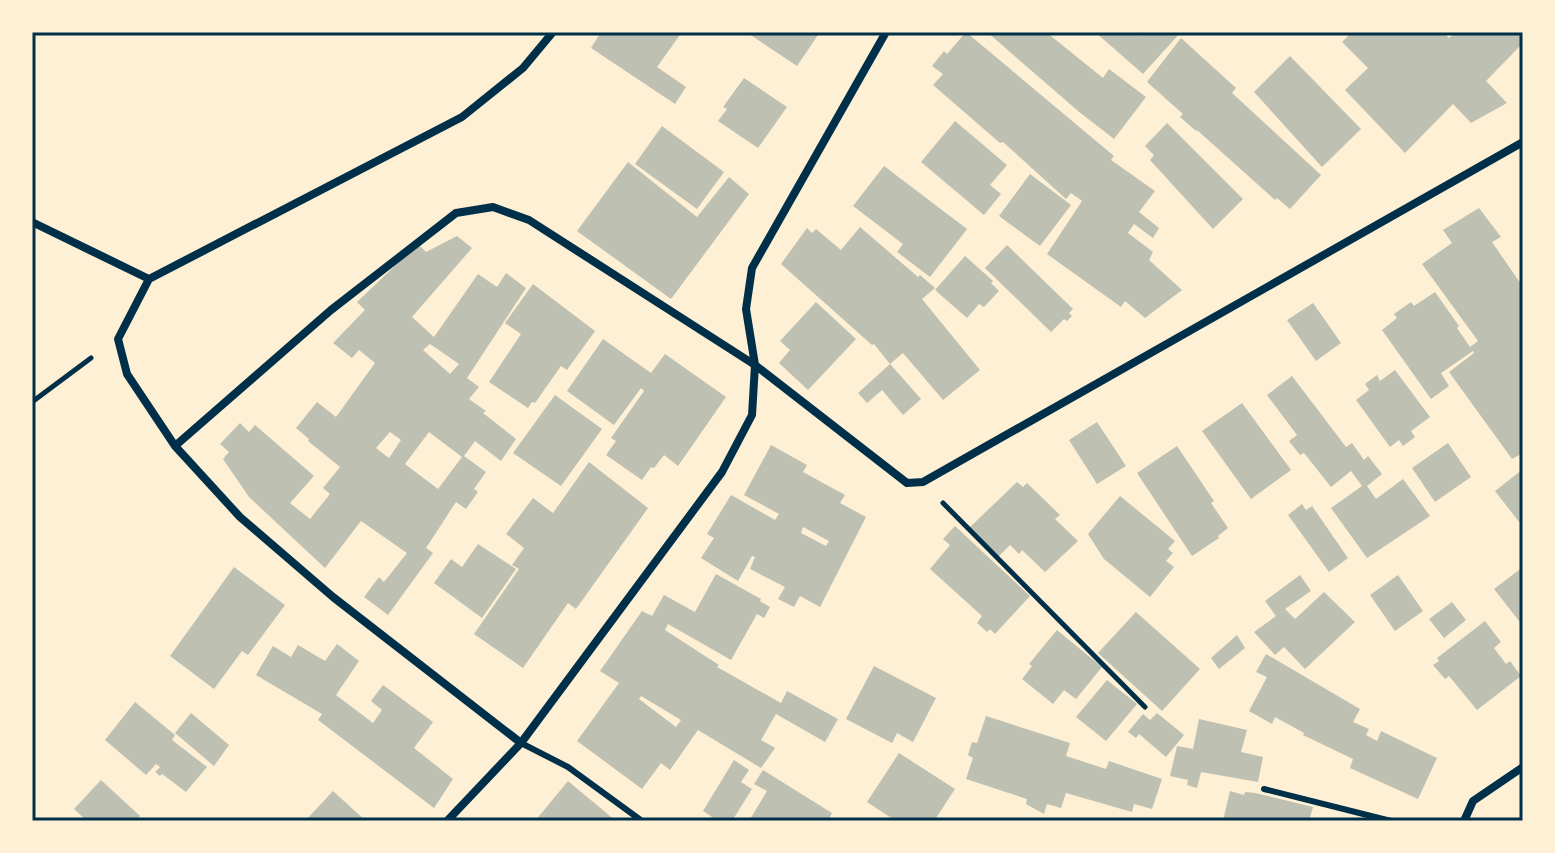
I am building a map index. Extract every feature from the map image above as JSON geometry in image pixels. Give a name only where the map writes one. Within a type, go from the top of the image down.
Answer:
[{"type":"street","points":[[521,743],[333,597],[240,517],[175,446],[127,374],[118,339],[149,279],[462,117],[523,68],[553,32]]},
{"type":"street","points":[[447,821],[521,743],[722,472],[752,415],[755,365],[746,309],[752,268],[886,32]]},
{"type":"street","points":[[175,446],[331,310],[456,213],[493,207],[529,220],[755,365],[907,483],[923,482],[1523,142]]},
{"type":"street","points":[[32,222],[149,279]]},
{"type":"street","points":[[1464,821],[1473,801],[1523,767]]},
{"type":"lane","points":[[521,743],[568,767],[642,821]]},
{"type":"lane","points":[[1264,789],[1391,821]]},
{"type":"path","points":[[32,402],[118,339]]},
{"type":"path","points":[[923,482],[1145,707]]},
{"type":"building","points":[[601,32],[682,32],[657,67],[686,87],[675,104],[591,48]]},
{"type":"building","points":[[746,32],[820,32],[797,66]]},
{"type":"building","points":[[966,32],[1114,156],[1111,160],[1155,191],[1139,212],[1159,228],[1153,238],[1134,224],[1128,233],[1153,252],[1149,260],[1182,290],[1145,318],[1125,301],[1121,307],[1047,254],[1082,201],[1071,193],[1066,199],[933,85],[943,74],[932,66]]},
{"type":"building","points":[[987,32],[1046,32],[1103,78],[1109,69],[1146,97],[1114,139]]},
{"type":"building","points":[[1095,32],[1133,32],[1138,36],[1141,32],[1181,32],[1143,74]]},
{"type":"building","points":[[1352,32],[1443,32],[1449,38],[1456,32],[1517,32],[1523,37],[1523,43],[1486,81],[1507,103],[1471,123],[1453,104],[1405,153],[1345,90],[1368,68],[1342,42]]},
{"type":"building","points":[[1181,38],[1236,88],[1232,93],[1321,175],[1290,209],[1277,198],[1275,200],[1180,117],[1183,114],[1147,82]]},
{"type":"building","points":[[1290,56],[1361,129],[1322,167],[1254,92]]},
{"type":"building","points":[[744,78],[787,107],[758,148],[718,121],[727,109],[723,107]]},
{"type":"building","points":[[955,121],[1007,165],[990,185],[1001,194],[984,215],[921,162]]},
{"type":"building","points":[[1167,123],[1243,199],[1213,229],[1150,160],[1154,155],[1145,146]]},
{"type":"building","points":[[662,126],[724,172],[697,209],[635,164]]},
{"type":"building","points":[[628,162],[697,217],[729,177],[749,194],[671,299],[577,231]]},
{"type":"building","points":[[884,166],[967,229],[930,277],[897,252],[903,244],[853,206]]},
{"type":"building","points":[[1030,174],[1071,205],[1040,246],[999,216]]},
{"type":"building","points":[[1479,208],[1501,237],[1492,242],[1523,287],[1520,296],[1523,301],[1523,453],[1512,459],[1449,372],[1473,351],[1441,373],[1449,386],[1431,399],[1382,330],[1397,318],[1394,314],[1411,302],[1414,306],[1435,292],[1470,347],[1478,341],[1422,264],[1452,243],[1443,230]]},
{"type":"building","points":[[860,227],[935,288],[922,299],[980,370],[943,400],[903,353],[890,364],[874,344],[781,264],[807,228],[812,233],[816,229],[841,250]]},
{"type":"building","points":[[457,236],[472,248],[412,317],[434,337],[478,274],[497,287],[506,273],[526,288],[467,378],[479,387],[469,399],[516,439],[501,461],[475,441],[464,456],[486,472],[474,489],[478,492],[466,509],[456,502],[426,548],[433,553],[388,615],[364,597],[379,577],[384,582],[407,553],[361,521],[325,568],[249,497],[223,459],[229,452],[220,444],[240,423],[249,432],[255,425],[314,476],[290,503],[310,519],[330,494],[323,488],[340,467],[296,428],[317,402],[336,417],[375,363],[359,350],[352,358],[333,343],[365,310],[357,302],[418,244],[426,252]],"holes":[[[430,344],[459,364],[450,374],[423,350]],[[390,432],[401,440],[389,458],[376,448]],[[429,432],[462,457],[438,489],[405,464]]]},
{"type":"building","points":[[1007,245],[1073,309],[1069,313],[1072,316],[1067,321],[1064,319],[1051,332],[985,268]]},
{"type":"building","points":[[965,256],[993,281],[991,283],[999,291],[984,307],[979,304],[967,318],[935,290]]},
{"type":"building","points":[[533,284],[595,331],[567,370],[561,366],[535,403],[532,402],[528,408],[489,382],[521,334],[505,323]]},
{"type":"building","points":[[816,302],[856,339],[808,390],[779,363],[790,350],[780,341]]},
{"type":"building","points":[[1313,303],[1341,343],[1316,361],[1287,320]]},
{"type":"building","points":[[603,339],[651,373],[665,354],[726,397],[678,466],[664,455],[642,480],[606,455],[616,441],[611,438],[644,391],[641,388],[614,425],[567,391]]},
{"type":"building","points":[[890,364],[921,399],[903,415],[882,390],[867,403],[858,393]]},
{"type":"building","points":[[1395,370],[1430,417],[1411,431],[1415,437],[1403,446],[1399,440],[1390,447],[1356,400],[1369,390],[1365,384],[1377,375],[1380,381]]},
{"type":"building","points":[[1292,376],[1346,447],[1352,443],[1364,460],[1368,456],[1382,474],[1367,486],[1376,499],[1403,479],[1430,516],[1367,558],[1331,508],[1362,486],[1351,471],[1331,487],[1304,453],[1300,455],[1289,441],[1297,435],[1267,395]]},
{"type":"building","points":[[555,395],[602,429],[561,486],[513,453]]},
{"type":"building","points":[[1242,403],[1291,470],[1251,499],[1202,431]]},
{"type":"building","points":[[1097,422],[1126,466],[1097,484],[1069,440]]},
{"type":"building","points":[[1448,443],[1471,477],[1435,502],[1412,468]]},
{"type":"building","points":[[771,445],[807,465],[803,472],[845,495],[840,503],[866,517],[820,607],[800,596],[794,607],[778,599],[785,587],[750,569],[755,557],[752,556],[738,581],[701,558],[714,538],[707,534],[731,495],[775,520],[779,514],[744,495]],"holes":[[[803,527],[829,541],[826,546],[801,533]]]},
{"type":"building","points":[[1177,446],[1228,528],[1192,556],[1137,473]]},
{"type":"building","points":[[589,462],[648,508],[576,609],[568,603],[523,668],[474,634],[519,569],[512,565],[524,548],[506,534],[533,498],[553,513]]},
{"type":"building","points":[[1523,469],[1523,527],[1495,491]]},
{"type":"building","points":[[1017,482],[1023,487],[1027,483],[1060,515],[1055,519],[1078,541],[1045,572],[1022,550],[1019,554],[1010,545],[998,557],[970,527]]},
{"type":"building","points":[[1120,496],[1175,541],[1168,549],[1173,553],[1166,561],[1174,567],[1150,597],[1104,559],[1088,534]]},
{"type":"building","points":[[1302,504],[1306,510],[1312,506],[1348,558],[1329,572],[1288,515]]},
{"type":"building","points":[[955,526],[1030,596],[995,634],[990,629],[987,632],[977,623],[982,616],[930,569],[950,545],[943,539]]},
{"type":"building","points":[[478,544],[516,569],[482,618],[434,583],[451,559],[462,567]]},
{"type":"building","points":[[234,567],[285,605],[248,655],[242,651],[214,689],[170,656]]},
{"type":"building","points":[[1523,567],[1523,626],[1494,589]]},
{"type":"building","points":[[716,574],[761,599],[770,607],[764,618],[757,614],[731,660],[668,624],[665,630],[719,665],[717,667],[781,703],[787,691],[838,719],[825,742],[776,714],[761,740],[775,748],[761,768],[698,730],[670,770],[661,763],[642,789],[577,741],[619,683],[600,671],[642,611],[652,616],[664,595],[695,612]],"holes":[[[641,696],[681,720],[676,727],[639,699]]]},
{"type":"building","points":[[1300,575],[1311,591],[1285,609],[1295,619],[1324,592],[1355,622],[1305,669],[1284,647],[1275,655],[1254,632],[1276,616],[1265,601]]},
{"type":"building","points":[[1398,575],[1423,611],[1395,631],[1370,595]]},
{"type":"building","points":[[1452,602],[1466,620],[1444,638],[1429,619]]},
{"type":"building","points":[[1136,612],[1200,669],[1162,711],[1098,653]]},
{"type":"building","points":[[1485,621],[1501,642],[1494,648],[1506,664],[1510,661],[1521,676],[1477,710],[1449,676],[1445,679],[1433,665],[1439,661],[1437,658]]},
{"type":"building","points":[[1057,630],[1102,667],[1076,699],[1064,690],[1053,704],[1022,679],[1032,666],[1029,664]]},
{"type":"building","points":[[1237,635],[1245,648],[1219,669],[1211,658]]},
{"type":"building","points":[[337,644],[359,661],[336,695],[373,723],[382,710],[371,701],[383,685],[433,722],[414,748],[453,779],[434,808],[318,720],[322,714],[256,675],[273,646],[291,657],[298,645],[325,661]]},
{"type":"building","points":[[1266,654],[1360,709],[1353,722],[1369,729],[1366,735],[1377,741],[1381,731],[1437,758],[1418,799],[1350,768],[1353,759],[1303,735],[1275,717],[1272,724],[1249,711],[1267,677],[1256,672]]},
{"type":"building","points":[[874,666],[936,698],[913,742],[897,733],[892,743],[846,719]]},
{"type":"building","points":[[1107,680],[1137,704],[1106,741],[1076,717]]},
{"type":"building","points":[[135,702],[175,735],[172,740],[207,767],[186,792],[155,772],[160,767],[156,764],[146,775],[105,740]]},
{"type":"building","points":[[191,713],[229,745],[214,766],[175,733]]},
{"type":"building","points":[[1157,713],[1184,735],[1166,757],[1139,734],[1136,738],[1128,732],[1143,714],[1150,720]]},
{"type":"building","points":[[986,716],[1070,743],[1066,756],[1106,769],[1109,761],[1162,779],[1152,809],[1134,804],[1132,812],[1066,793],[1061,808],[1047,804],[1044,814],[1026,804],[1027,799],[966,779],[973,758],[968,755],[972,742],[977,743]]},
{"type":"building","points":[[1199,719],[1247,730],[1241,752],[1263,757],[1258,782],[1201,772],[1197,788],[1187,785],[1188,780],[1170,776],[1177,746],[1193,749]]},
{"type":"building","points":[[899,753],[955,789],[934,821],[896,821],[867,802]]},
{"type":"building","points":[[734,760],[749,770],[741,782],[752,789],[732,821],[718,821],[703,811]]},
{"type":"building","points":[[763,770],[832,813],[828,821],[749,821],[767,791],[754,784]]},
{"type":"building","points":[[101,780],[140,816],[136,821],[87,821],[74,809]]},
{"type":"building","points":[[568,781],[616,821],[535,821]]},
{"type":"building","points":[[333,791],[366,821],[305,821]]},
{"type":"building","points":[[1230,791],[1244,795],[1245,792],[1255,793],[1313,807],[1309,821],[1223,821]]}]
